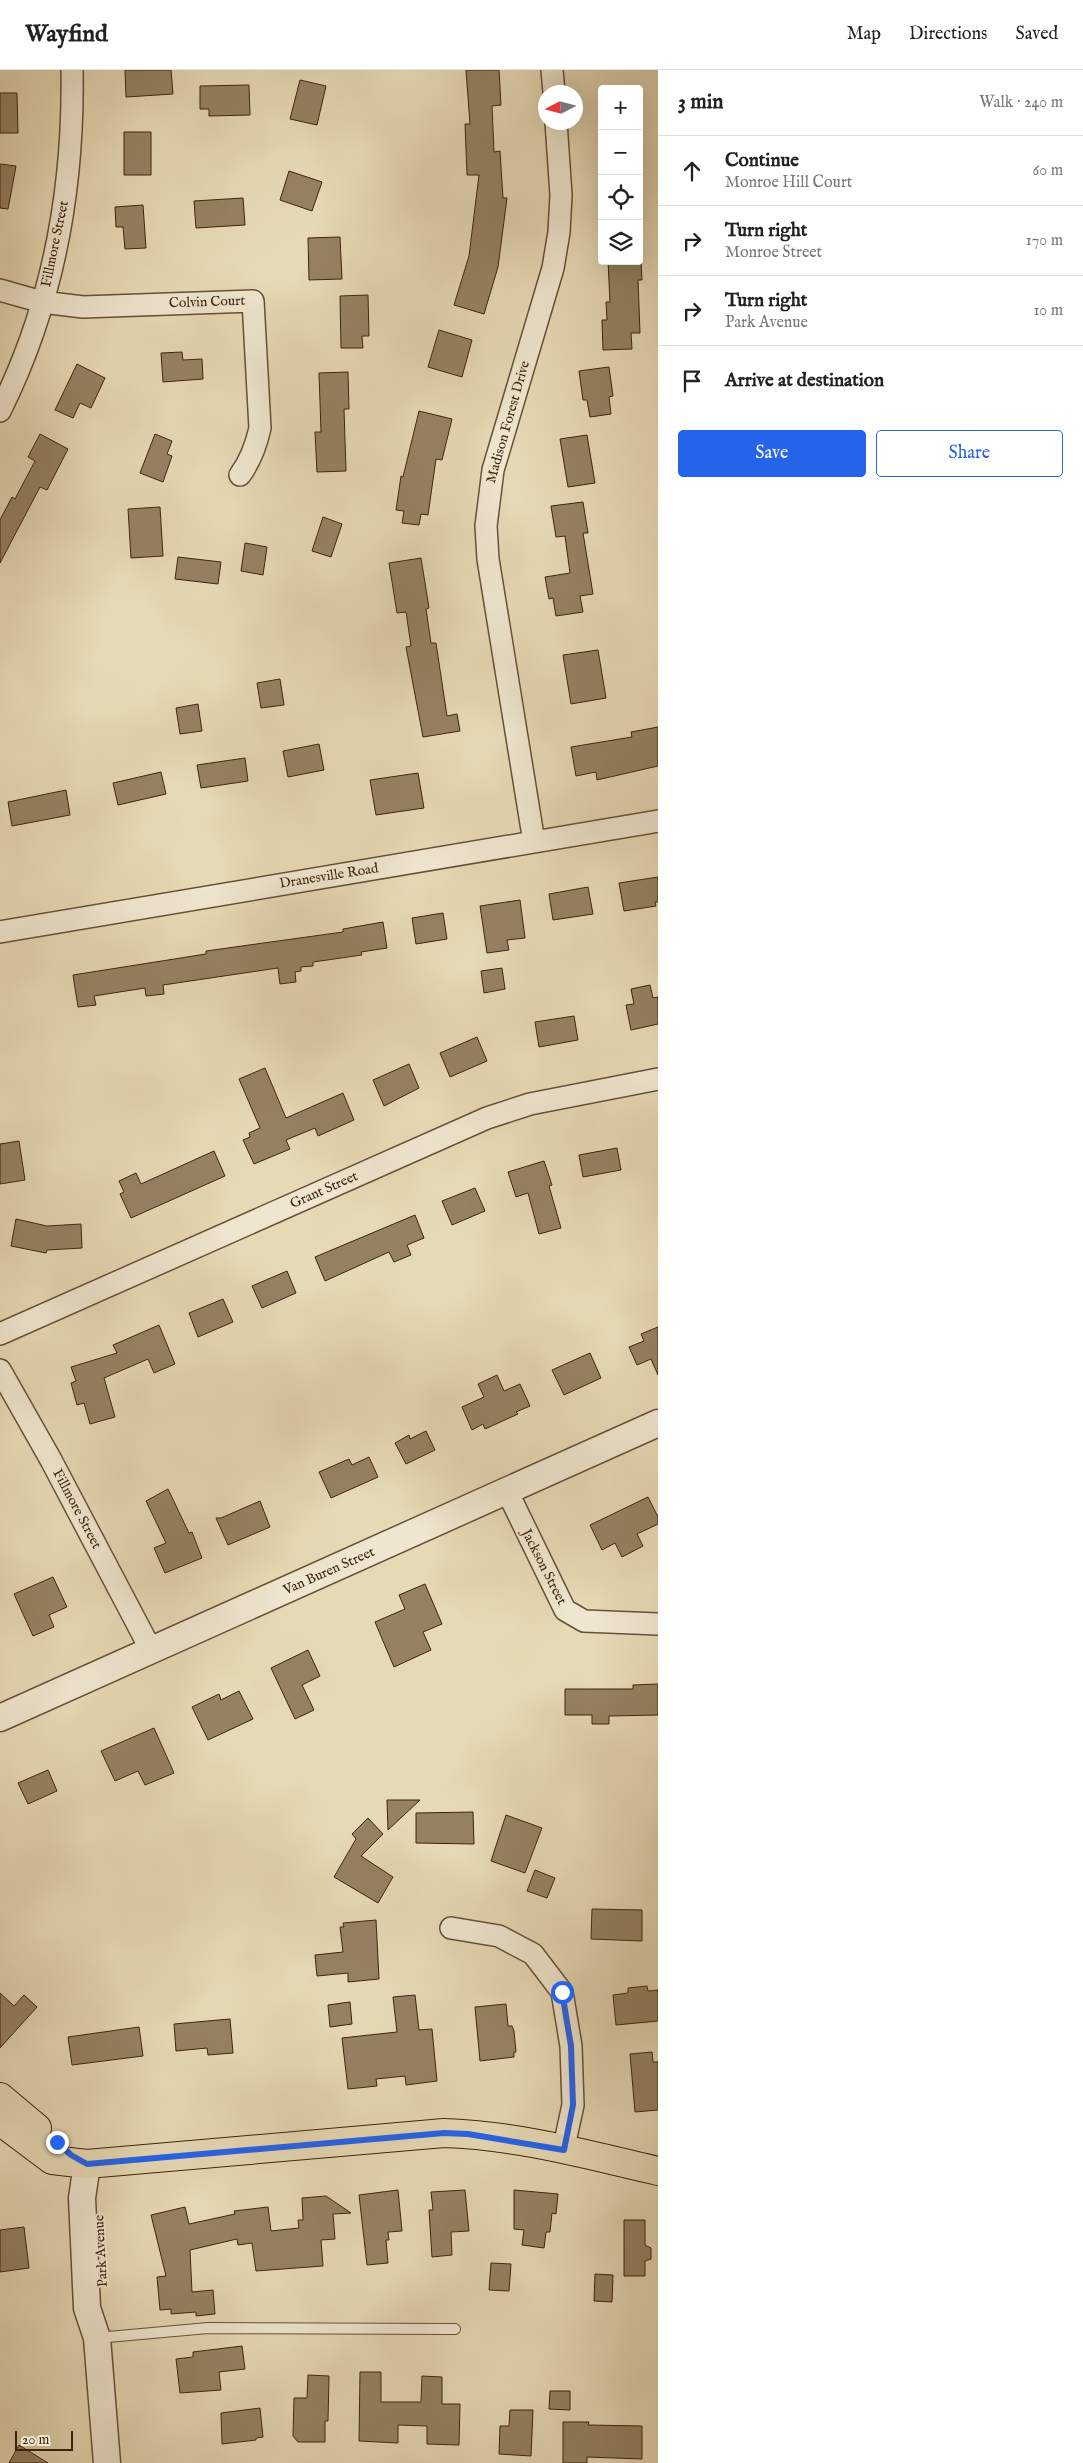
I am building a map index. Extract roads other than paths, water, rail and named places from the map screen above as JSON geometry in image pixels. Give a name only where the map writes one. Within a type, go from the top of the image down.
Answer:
[{"type":"main road","points":[[1,2106],[87,2164],[444,2133],[468,2134],[564,2150],[658,2170]]},
{"type":"street","name":"Fillmore Street","points":[[0,411],[24,359],[59,240],[68,180],[72,122],[72,70]]},
{"type":"street","points":[[552,70],[553,85]]},
{"type":"street","name":"Madison Forest Drive","points":[[534,842],[488,559],[486,526],[493,470],[552,268],[559,232],[561,195],[557,130]]},
{"type":"street","points":[[0,290],[42,302]]},
{"type":"street","name":"Colvin Court","points":[[42,302],[105,307],[254,300],[260,428],[256,447],[249,463],[240,475]]},
{"type":"street","name":"Dranesville Road","points":[[0,932],[658,821]]},
{"type":"street","name":"Grant Street","points":[[0,1334],[487,1118],[530,1104],[658,1079]]},
{"type":"street","name":"Fillmore Street","points":[[0,1370],[51,1460],[152,1650]]},
{"type":"street","name":"Van Buren Street","points":[[0,1718],[658,1423]]},
{"type":"street","name":"Jackson Street","points":[[507,1491],[565,1610],[584,1622],[658,1624]]},
{"type":"street","points":[[451,1928],[499,1936],[533,1954],[562,1992],[571,2046],[573,2105],[564,2150]]},
{"type":"street","name":"Park Avenue","points":[[87,2164],[98,2197],[99,2207],[105,2314],[97,2338],[107,2463]]},
{"type":"lane","points":[[97,2338],[208,2328],[455,2329]]}]
